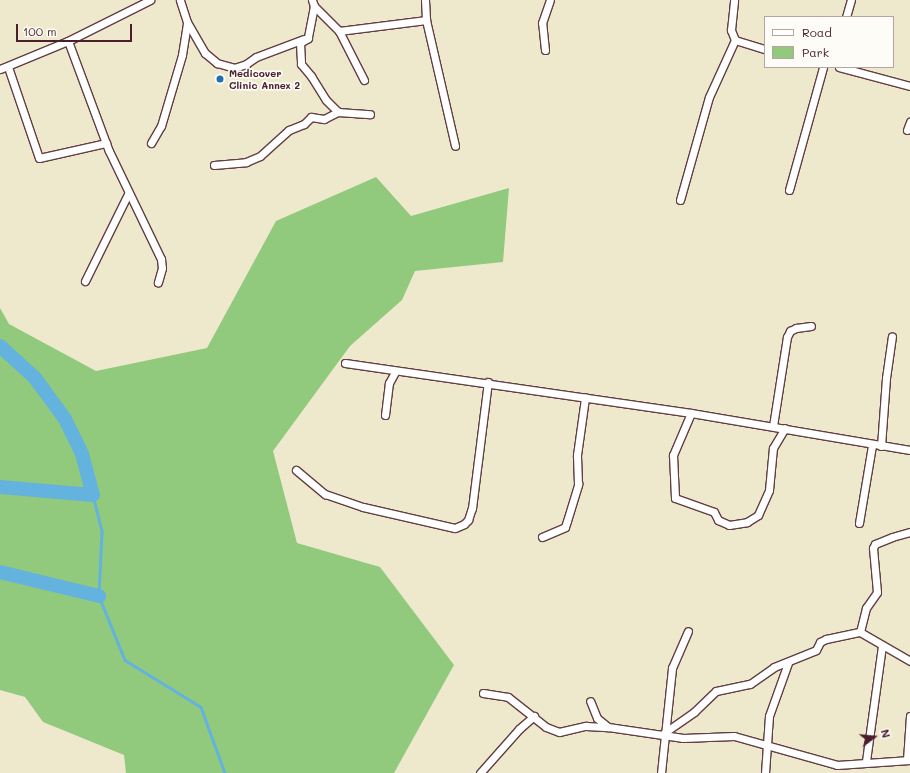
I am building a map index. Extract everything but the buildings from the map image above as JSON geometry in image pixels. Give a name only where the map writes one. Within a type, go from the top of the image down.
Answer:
[{"type":"street","points":[[0,69],[8,67],[68,40],[150,0]]},
{"type":"street","points":[[180,0],[187,22],[205,53],[217,63],[234,68],[246,64],[256,57],[308,38]]},
{"type":"street","points":[[425,0],[426,20],[455,146]]},
{"type":"street","points":[[544,50],[542,24],[550,0]]},
{"type":"street","points":[[680,200],[709,97],[734,40],[731,30],[734,0]]},
{"type":"street","points":[[846,16],[851,0]]},
{"type":"street","points":[[313,3],[339,31],[364,80]]},
{"type":"street","points":[[313,3],[308,38],[300,43],[301,64],[311,76],[326,100],[338,112]]},
{"type":"street","points":[[339,31],[426,20]]},
{"type":"street","points":[[151,143],[161,126],[176,80],[187,22]]},
{"type":"street","points":[[68,40],[106,143],[128,194],[160,259],[162,268],[158,282]]},
{"type":"street","points":[[734,40],[764,49]]},
{"type":"street","points":[[8,67],[39,158],[106,143]]},
{"type":"street","points":[[789,190],[823,68]]},
{"type":"street","points":[[843,68],[910,86]]},
{"type":"street","points":[[214,165],[246,162],[260,156],[288,130],[304,124],[311,117],[324,119],[338,112],[370,114]]},
{"type":"street","points":[[907,130],[910,122]]},
{"type":"street","points":[[86,281],[128,194]]},
{"type":"street","points":[[773,426],[787,337],[790,331],[796,328],[811,326]]},
{"type":"street","points":[[881,446],[886,378],[892,336]]},
{"type":"street","points":[[345,363],[395,372],[488,382],[691,413],[785,428],[872,445],[910,450]]},
{"type":"street","points":[[385,415],[389,383],[395,372]]},
{"type":"street","points":[[296,470],[325,494],[363,507],[455,528],[464,524],[468,520],[472,508],[488,382]]},
{"type":"street","points":[[542,537],[565,527],[568,521],[578,484],[577,455],[585,398]]},
{"type":"street","points":[[691,413],[673,455],[675,498],[714,512],[718,520],[729,525],[747,522],[758,515],[769,490],[773,448],[785,428]]},
{"type":"street","points":[[859,523],[872,445]]},
{"type":"street","points":[[860,632],[863,615],[877,592],[873,548],[875,544],[910,532]]},
{"type":"street","points":[[661,773],[672,668],[688,631]]},
{"type":"street","points":[[664,733],[694,712],[716,691],[741,688],[774,667],[788,663],[816,650],[820,642],[826,639],[860,632],[910,661]]},
{"type":"street","points":[[866,761],[882,645]]},
{"type":"street","points":[[765,773],[766,745],[773,701],[788,663]]},
{"type":"street","points":[[483,693],[508,697],[546,727],[559,732],[586,726],[664,733],[697,738],[734,736],[837,765],[866,761],[908,760],[910,716]]},
{"type":"street","points":[[590,701],[597,718],[608,727]]},
{"type":"street","points":[[480,773],[513,734],[534,716]]},
{"type":"green space","points":[[376,177],[411,216],[509,188],[503,262],[415,271],[402,300],[350,346],[273,451],[297,543],[380,567],[454,665],[394,773],[126,773],[124,755],[43,722],[25,697],[0,690],[0,308],[9,324],[96,371],[207,348],[276,221]]},
{"type":"waterway","points":[[0,346],[35,378],[65,419],[82,454],[93,495],[0,487]]},
{"type":"waterway","points":[[93,495],[102,532],[99,596],[125,660],[201,707],[225,773]]},
{"type":"waterway","points":[[0,572],[99,596]]},
{"type":"place","name":"Medicover Clinic Annex 2","points":[[220,79]]}]
